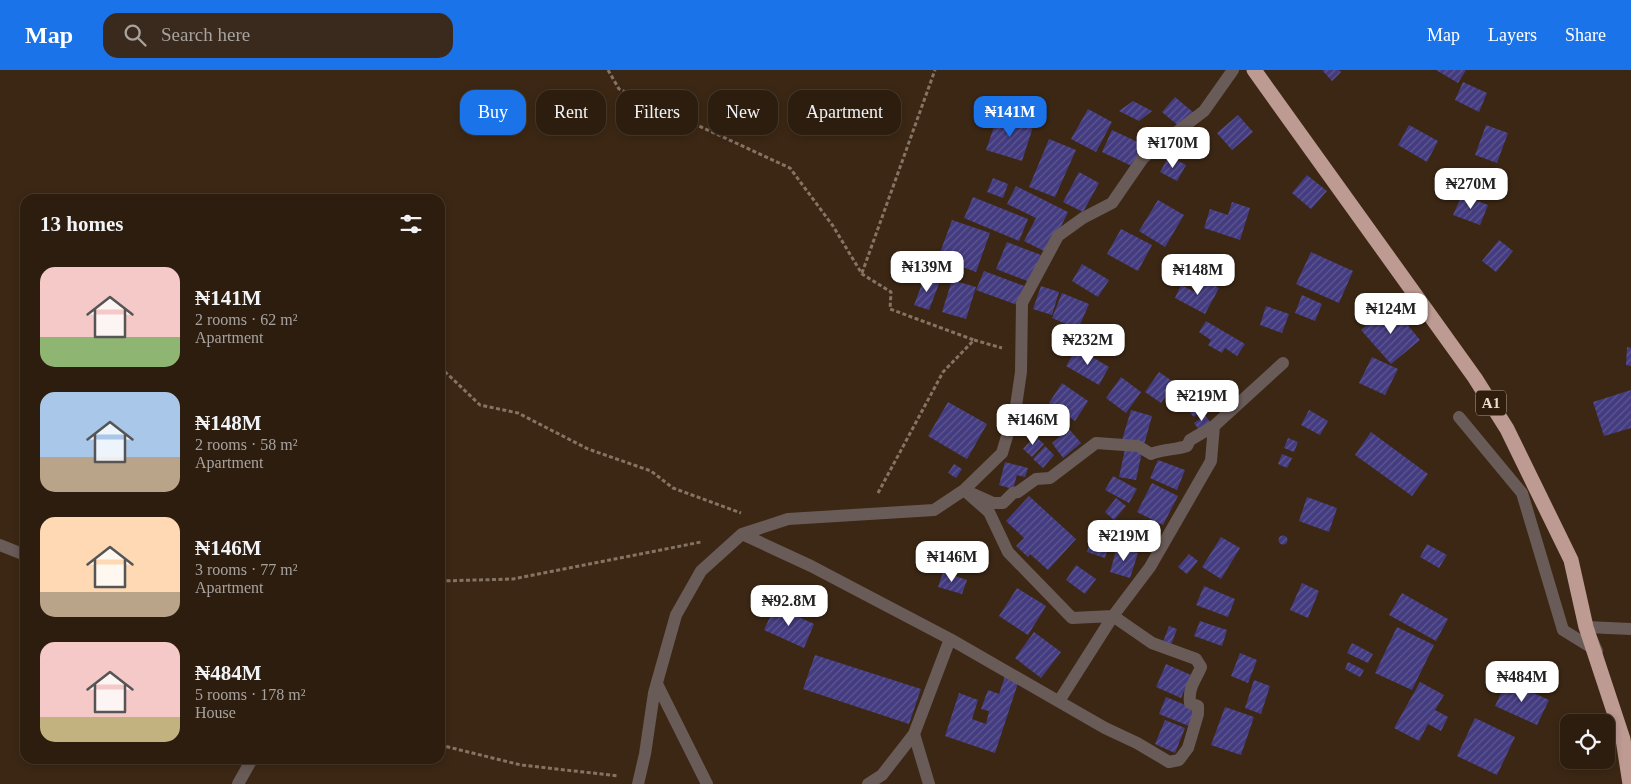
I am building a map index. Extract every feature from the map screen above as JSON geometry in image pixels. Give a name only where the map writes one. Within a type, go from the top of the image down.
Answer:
[{"type":"highway","name":"A1","points":[[1254,70],[1475,378],[1507,429],[1571,560],[1586,628],[1627,742],[1630,784]]},
{"type":"street","points":[[639,781],[656,684],[676,615],[701,571],[742,534],[788,519],[934,510],[964,490],[1002,453],[1016,406],[1022,348],[1022,303],[1058,236],[1083,218],[1112,203],[1143,158],[1204,111],[1233,70]]},
{"type":"street","points":[[964,490],[993,503],[1003,503],[1025,485],[1036,479],[1050,478],[1089,446],[1096,443],[1138,446],[1151,454],[1187,446],[1190,440],[1214,426],[1282,364]]},
{"type":"street","points":[[1459,417],[1522,493],[1563,630],[1597,651],[1586,628],[1631,629]]},
{"type":"street","points":[[1059,701],[1113,616],[1150,567],[1211,460],[1214,426]]},
{"type":"street","points":[[742,534],[811,566],[950,639],[1105,728],[1137,743],[1169,762],[1178,760],[1188,748],[1198,714],[1198,706],[1190,703],[1189,695],[1192,681],[1198,675],[1200,667],[1196,659],[1152,643],[1113,616],[1072,618],[1008,552],[989,512],[964,490]]},
{"type":"street","points":[[0,545],[20,553]]},
{"type":"street","points":[[868,784],[882,775],[914,734],[950,639]]},
{"type":"street","points":[[656,684],[707,784]]},
{"type":"street","points":[[914,734],[929,784]]},
{"type":"street","points":[[238,784],[249,764]]},
{"type":"path","points":[[608,70],[619,89],[790,168],[833,226],[862,274],[891,292],[890,309],[974,340],[1016,353],[1022,348]]},
{"type":"path","points":[[862,274],[935,70]]},
{"type":"path","points":[[867,513],[943,372],[974,340]]},
{"type":"path","points":[[445,372],[480,405],[518,413],[588,449],[651,471],[673,488],[774,525]]},
{"type":"path","points":[[445,581],[513,578],[704,542]]},
{"type":"path","points":[[445,746],[521,765],[639,781]]},
{"type":"building","points":[[1322,70],[1339,70],[1341,72],[1332,81]]},
{"type":"building","points":[[1436,70],[1466,70],[1458,83]]},
{"type":"building","points":[[1463,82],[1487,93],[1479,112],[1455,100]]},
{"type":"building","points":[[1175,97],[1194,113],[1181,128],[1162,112]]},
{"type":"building","points":[[1133,101],[1152,111],[1139,121],[1119,111]]},
{"type":"building","points":[[1088,109],[1112,122],[1096,152],[1071,139]]},
{"type":"building","points":[[998,115],[1033,127],[1022,161],[986,150]]},
{"type":"building","points":[[1238,115],[1253,132],[1232,150],[1217,133]]},
{"type":"building","points":[[1409,125],[1438,141],[1427,162],[1398,145]]},
{"type":"building","points":[[1486,125],[1508,133],[1497,163],[1475,155]]},
{"type":"building","points":[[1112,130],[1144,145],[1134,167],[1102,152]]},
{"type":"building","points":[[1049,139],[1076,150],[1055,197],[1029,187]]},
{"type":"building","points":[[1169,156],[1186,165],[1177,181],[1160,172]]},
{"type":"building","points":[[1079,172],[1099,183],[1083,212],[1063,202]]},
{"type":"building","points":[[1307,175],[1327,191],[1311,209],[1292,193]]},
{"type":"building","points":[[993,178],[1008,184],[1003,198],[987,192]]},
{"type":"building","points":[[1016,186],[1068,212],[1048,253],[1024,241],[1036,218],[1007,204]]},
{"type":"building","points":[[1462,195],[1488,205],[1480,225],[1453,215]]},
{"type":"building","points":[[973,197],[1028,219],[1019,241],[964,218]]},
{"type":"building","points":[[1158,200],[1184,215],[1165,247],[1139,231]]},
{"type":"building","points":[[1232,202],[1250,208],[1240,240],[1204,228],[1210,209],[1228,215]]},
{"type":"building","points":[[952,220],[990,233],[976,272],[938,258]]},
{"type":"building","points":[[1121,229],[1152,245],[1138,271],[1107,254]]},
{"type":"building","points":[[1499,240],[1513,251],[1496,272],[1482,261]]},
{"type":"building","points":[[1007,242],[1041,255],[1030,282],[996,269]]},
{"type":"building","points":[[1311,252],[1353,271],[1339,303],[1296,284]]},
{"type":"building","points":[[1082,264],[1109,280],[1098,297],[1072,281]]},
{"type":"building","points":[[984,271],[1027,287],[1020,306],[976,290]]},
{"type":"building","points":[[925,276],[940,281],[929,310],[914,305]]},
{"type":"building","points":[[952,280],[976,287],[966,319],[942,312]]},
{"type":"building","points":[[1204,280],[1219,288],[1205,314],[1175,298],[1181,285],[1197,293]]},
{"type":"building","points":[[1041,286],[1059,292],[1052,315],[1033,309]]},
{"type":"building","points":[[1062,293],[1089,304],[1078,329],[1052,318]]},
{"type":"building","points":[[1302,295],[1322,304],[1315,321],[1295,313]]},
{"type":"building","points":[[1391,305],[1420,340],[1391,364],[1361,330]]},
{"type":"building","points":[[1266,306],[1289,314],[1282,333],[1260,325]]},
{"type":"building","points":[[1206,321],[1245,344],[1237,356],[1225,348],[1222,353],[1208,345],[1211,340],[1199,332]]},
{"type":"building","points":[[1627,347],[1631,348],[1631,366],[1626,365]]},
{"type":"building","points":[[1077,348],[1109,367],[1099,385],[1066,366]]},
{"type":"building","points":[[1372,357],[1398,369],[1385,395],[1359,383]]},
{"type":"building","points":[[1159,372],[1175,383],[1161,403],[1145,392]]},
{"type":"building","points":[[1121,377],[1141,392],[1126,413],[1106,398]]},
{"type":"building","points":[[1062,383],[1088,401],[1075,421],[1049,403]]},
{"type":"building","points":[[1631,390],[1631,428],[1604,436],[1593,402]]},
{"type":"building","points":[[948,402],[987,424],[967,459],[928,436]]},
{"type":"building","points":[[1201,403],[1205,407],[1194,417],[1190,413]]},
{"type":"building","points":[[1131,410],[1152,416],[1144,445],[1122,440]]},
{"type":"building","points":[[1309,410],[1328,421],[1320,435],[1301,425]]},
{"type":"building","points":[[1205,415],[1210,422],[1199,430],[1194,423]]},
{"type":"building","points":[[1069,429],[1081,443],[1063,458],[1052,443]]},
{"type":"building","points":[[1371,432],[1428,474],[1412,496],[1355,455]]},
{"type":"building","points":[[1035,436],[1044,444],[1032,457],[1023,449]]},
{"type":"building","points":[[1288,438],[1298,442],[1294,452],[1284,448]]},
{"type":"building","points":[[1045,446],[1054,455],[1043,468],[1033,459]]},
{"type":"building","points":[[1125,449],[1142,452],[1136,480],[1119,477]]},
{"type":"building","points":[[1282,454],[1292,458],[1287,468],[1278,464]]},
{"type":"building","points":[[1158,460],[1185,470],[1177,490],[1150,478]]},
{"type":"building","points":[[1005,462],[1028,468],[1025,477],[1017,475],[1013,489],[999,485]]},
{"type":"building","points":[[954,464],[962,469],[956,478],[948,473]]},
{"type":"building","points":[[1113,476],[1137,489],[1129,503],[1105,490]]},
{"type":"building","points":[[1152,483],[1178,496],[1163,525],[1137,512]]},
{"type":"building","points":[[1029,496],[1076,539],[1048,570],[1030,554],[1028,557],[1016,546],[1024,538],[1006,521]]},
{"type":"building","points":[[1307,497],[1337,508],[1329,532],[1299,521]]},
{"type":"building","points":[[1116,498],[1126,506],[1114,520],[1105,512]]},
{"type":"building","points":[[1094,529],[1112,535],[1105,558],[1087,552]]},
{"type":"building","points":[[1283,535],[1288,540],[1283,545],[1278,540]]},
{"type":"building","points":[[1221,537],[1240,548],[1221,579],[1202,567]]},
{"type":"building","points":[[1427,544],[1447,555],[1439,568],[1420,557]]},
{"type":"building","points":[[1117,547],[1138,553],[1130,578],[1110,572]]},
{"type":"building","points":[[1189,554],[1198,561],[1187,574],[1178,567]]},
{"type":"building","points":[[1076,565],[1096,579],[1085,594],[1066,580]]},
{"type":"building","points":[[943,572],[967,580],[962,594],[938,587]]},
{"type":"building","points":[[1302,583],[1319,591],[1308,618],[1290,610]]},
{"type":"building","points":[[1204,586],[1235,599],[1228,617],[1196,605]]},
{"type":"building","points":[[1017,588],[1046,606],[1028,635],[999,616]]},
{"type":"building","points":[[1402,593],[1448,619],[1436,641],[1389,615]]},
{"type":"building","points":[[775,606],[814,624],[804,648],[764,630]]},
{"type":"building","points":[[1200,621],[1227,630],[1222,646],[1194,636]]},
{"type":"building","points":[[1169,626],[1177,629],[1171,645],[1163,642]]},
{"type":"building","points":[[1397,627],[1434,645],[1412,690],[1375,673]]},
{"type":"building","points":[[1034,632],[1061,652],[1041,678],[1015,658]]},
{"type":"building","points":[[1352,643],[1373,654],[1368,663],[1347,653]]},
{"type":"building","points":[[1240,653],[1257,660],[1248,683],[1231,676]]},
{"type":"building","points":[[815,655],[921,689],[909,724],[803,689]]},
{"type":"building","points":[[1348,662],[1364,670],[1360,677],[1345,669]]},
{"type":"building","points":[[1166,664],[1191,675],[1181,698],[1156,687]]},
{"type":"building","points":[[1005,676],[1019,680],[995,753],[945,736],[959,693],[978,700],[972,719],[986,724],[989,711],[981,709],[988,690],[999,694]]},
{"type":"building","points":[[1254,680],[1270,686],[1261,714],[1245,708]]},
{"type":"building","points":[[1507,681],[1549,700],[1537,725],[1495,706]]},
{"type":"building","points":[[1420,682],[1444,695],[1435,710],[1448,717],[1441,731],[1428,724],[1419,741],[1394,728]]},
{"type":"building","points":[[1166,697],[1195,709],[1189,726],[1159,714]]},
{"type":"building","points":[[1225,707],[1254,717],[1241,755],[1211,745]]},
{"type":"building","points":[[1475,718],[1515,737],[1497,775],[1457,756]]},
{"type":"building","points":[[1165,720],[1185,728],[1175,753],[1155,744]]}]
